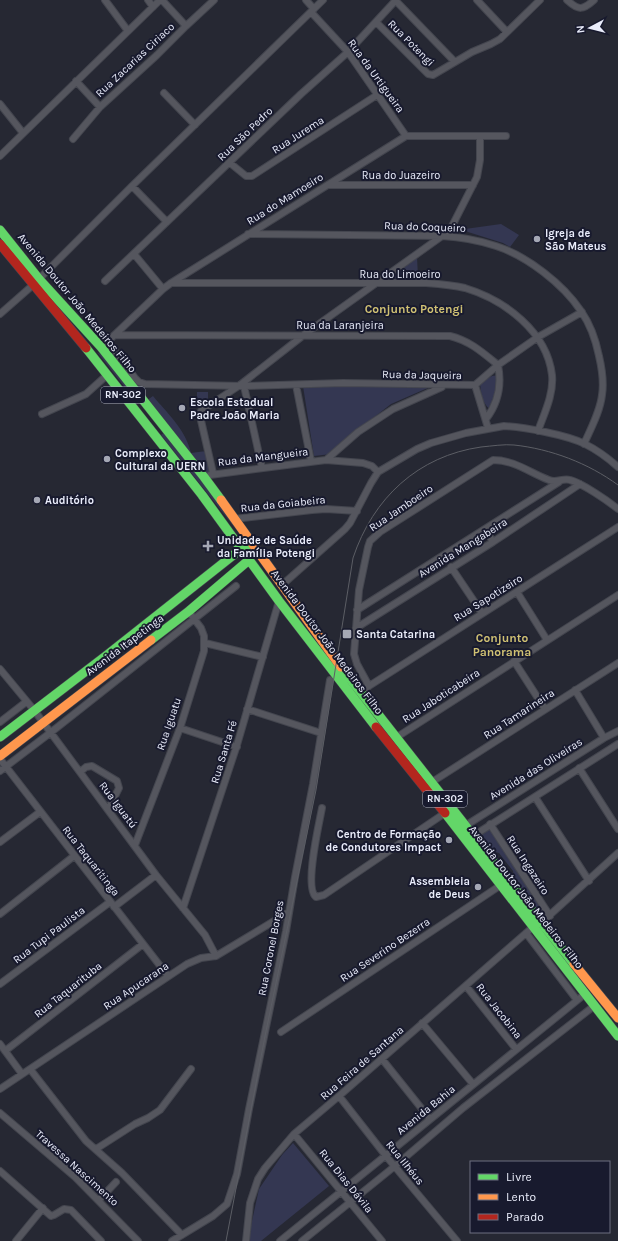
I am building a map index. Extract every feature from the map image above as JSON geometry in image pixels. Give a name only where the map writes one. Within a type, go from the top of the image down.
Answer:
[{"type":"main road","name":"Avenida Doutor João Medeiros Filho","points":[[0,230],[73,332],[202,495],[259,574],[390,745],[501,885],[618,1018]]},
{"type":"main road","name":"Avenida Doutor João Medeiros Filho","points":[[0,244],[101,347],[164,427],[208,475],[236,522],[337,662],[473,836],[537,925],[584,994],[616,1027],[618,1036]]},
{"type":"main road","points":[[73,332],[79,329],[100,352],[111,359]]},
{"type":"main road","points":[[128,400],[139,407],[155,427],[159,429],[164,427]]},
{"type":"main road","points":[[241,549],[244,546],[252,545],[249,560]]},
{"type":"main road","name":"Avenida Itapetinga","points":[[0,737],[241,549]]},
{"type":"main road","name":"Avenida Itapetinga","points":[[0,757],[43,722],[189,611],[249,560]]},
{"type":"main road","points":[[230,575],[249,572],[259,574]]},
{"type":"main road","points":[[107,655],[116,667]]},
{"type":"main road","points":[[95,664],[104,676]]},
{"type":"main road","points":[[584,994],[590,992],[594,994],[616,1027]]},
{"type":"street","points":[[105,0],[128,31]]},
{"type":"street","points":[[148,0],[153,7]]},
{"type":"street","points":[[0,156],[161,0],[186,26]]},
{"type":"street","name":"Rua Zacarias Ciriaco","points":[[73,139],[100,107],[214,0]]},
{"type":"street","name":"Rua da Urtigueira","points":[[306,0],[312,11],[348,52],[406,136]]},
{"type":"street","points":[[0,314],[36,282],[323,0]]},
{"type":"street","points":[[396,0],[454,62],[491,44],[507,32],[540,0]]},
{"type":"street","name":"Rua São Pedro","points":[[105,281],[301,94],[348,52],[396,0]]},
{"type":"street","points":[[478,0],[507,32]]},
{"type":"street","points":[[567,0],[579,8],[586,7],[594,0]]},
{"type":"street","name":"Rua Potengi","points":[[376,22],[428,74],[433,74],[454,62]]},
{"type":"street","points":[[76,81],[100,107]]},
{"type":"street","points":[[164,93],[195,125]]},
{"type":"street","name":"Rua Jurema","points":[[230,163],[246,176],[252,176],[377,95]]},
{"type":"street","points":[[0,104],[23,133]]},
{"type":"street","points":[[406,136],[506,136]]},
{"type":"street","name":"Rua do Mamoeiro","points":[[101,347],[171,283],[406,136]]},
{"type":"street","points":[[208,475],[200,416],[201,411],[242,385],[305,334],[451,228],[477,177],[480,160],[480,136]]},
{"type":"street","name":"Rua do Juazeiro","points":[[328,184],[473,184]]},
{"type":"street","points":[[132,186],[167,222]]},
{"type":"street","name":"Rua do Coqueiro","points":[[248,234],[442,236],[464,238],[497,246],[538,268],[556,283],[582,312],[591,330],[598,350],[602,379],[602,395],[598,411],[584,444]]},
{"type":"street","points":[[134,254],[163,289]]},
{"type":"street","name":"Rua do Limoeiro","points":[[171,283],[426,283],[449,284],[482,294],[497,302],[526,325],[538,337],[548,359],[552,375],[552,387],[538,431]]},
{"type":"street","name":"Rua da Jaqueira","points":[[108,341],[135,378],[143,384],[296,385],[344,383],[446,386],[475,385],[498,364],[538,337],[582,312]]},
{"type":"street","name":"Rua da Laranjeira","points":[[115,335],[305,334],[450,336],[462,339],[474,345],[498,364]]},
{"type":"street","points":[[486,418],[492,412],[499,392],[500,383],[498,364]]},
{"type":"street","points":[[42,414],[86,394],[107,375]]},
{"type":"street","points":[[242,385],[262,468]]},
{"type":"street","points":[[296,385],[311,461]]},
{"type":"street","points":[[475,385],[488,428]]},
{"type":"street","points":[[326,460],[358,432],[393,409],[446,386]]},
{"type":"street","points":[[282,585],[345,529],[357,511],[378,472],[417,449],[448,437],[488,428],[509,426],[538,431],[566,437],[584,444],[596,450],[618,467]]},
{"type":"street","name":"Rua da Mangueira","points":[[208,475],[326,460],[364,463],[372,466],[378,472]]},
{"type":"street","name":"Rua Jamboeiro","points":[[369,686],[355,659],[354,648],[360,581],[370,541],[380,532],[490,461],[498,460],[526,468],[549,480],[560,481]]},
{"type":"street","points":[[560,481],[569,479],[580,484],[618,509]]},
{"type":"street","name":"Avenida Mangabeira","points":[[357,610],[560,481]]},
{"type":"street","name":"Avenida Mangabeira","points":[[356,628],[493,542],[580,484]]},
{"type":"street","name":"Rua da Goiabeira","points":[[236,522],[312,510],[326,509],[357,511]]},
{"type":"street","name":"Rua Sapotizeiro","points":[[369,686],[618,527]]},
{"type":"street","points":[[485,529],[493,542]]},
{"type":"street","points":[[452,567],[482,614]]},
{"type":"street","name":"Avenida Itapetinga","points":[[0,771],[236,586]]},
{"type":"street","points":[[517,592],[547,640]]},
{"type":"street","name":"Rua Jaboticabeira","points":[[397,737],[618,595]]},
{"type":"street","name":"Rua Santa Fé","points":[[183,908],[237,747],[262,657],[280,601]]},
{"type":"street","points":[[189,611],[202,632],[205,643],[262,657]]},
{"type":"street","name":"Rua Iguatu","points":[[135,845],[180,728],[204,651],[205,643]]},
{"type":"street","points":[[514,661],[545,709]]},
{"type":"street","name":"Rua Tamarineira","points":[[432,782],[618,664]]},
{"type":"street","name":"Rua Iguatú","points":[[0,669],[34,710],[156,875],[205,935],[216,956]]},
{"type":"street","name":"Rua Coronel Borges","points":[[172,1241],[217,1213],[227,1204],[237,1174],[289,912],[322,733],[330,680]]},
{"type":"street","points":[[361,692],[369,686]]},
{"type":"street","points":[[575,690],[604,738]]},
{"type":"street","points":[[0,722],[26,702]]},
{"type":"street","points":[[247,709],[322,733]]},
{"type":"street","points":[[180,728],[237,747]]},
{"type":"street","name":"Avenida das Oliveiras","points":[[465,826],[604,738],[618,731]]},
{"type":"street","name":"Avenida das Oliveiras","points":[[473,836],[618,744]]},
{"type":"street","name":"Rua Taquaritinga","points":[[0,757],[40,812],[168,976]]},
{"type":"street","points":[[80,772],[86,767],[92,766],[117,781],[119,788],[108,810]]},
{"type":"street","points":[[580,768],[618,829]]},
{"type":"street","points":[[535,797],[588,881]]},
{"type":"street","points":[[322,808],[312,868],[312,888],[316,897],[324,895],[445,813]]},
{"type":"street","points":[[0,842],[40,812]]},
{"type":"street","name":"Rua Ingazeiro","points":[[490,824],[550,916]]},
{"type":"street","points":[[616,855],[618,863]]},
{"type":"street","name":"Rua Feira de Santana","points":[[246,1241],[252,1195],[258,1179],[265,1168],[294,1134],[526,933],[550,916],[616,855]]},
{"type":"street","points":[[0,914],[74,856]]},
{"type":"street","points":[[114,907],[156,875]]},
{"type":"street","name":"Rua Severino Bezerra","points":[[281,1032],[501,885]]},
{"type":"street","name":"Rua Tupi Paulista","points":[[0,984],[110,902]]},
{"type":"street","name":"Rua Apucarana","points":[[0,1089],[194,960],[216,956],[289,912]]},
{"type":"street","points":[[526,933],[577,1000]]},
{"type":"street","name":"Rua Taquarituba","points":[[5,1051],[143,944]]},
{"type":"street","name":"Rua Jacobina","points":[[466,986],[516,1049]]},
{"type":"street","name":"Avenida Bahia","points":[[280,1241],[584,994]]},
{"type":"street","name":"Avenida Bahia","points":[[305,1240],[463,1108],[594,1006]]},
{"type":"street","points":[[422,1024],[473,1084]]},
{"type":"street","points":[[0,1044],[22,1074]]},
{"type":"street","points":[[382,1059],[430,1119]]},
{"type":"street","points":[[30,1069],[82,1136],[122,1173],[182,1235]]},
{"type":"street","points":[[96,1149],[160,1110],[191,1069]]},
{"type":"street","name":"Rua Ilhéus","points":[[339,1096],[386,1156],[457,1241]]},
{"type":"street","name":"Travessa Nascimento","points":[[0,1113],[75,1177],[138,1241]]},
{"type":"street","name":"Rua Dias Dávila","points":[[294,1134],[382,1241]]},
{"type":"street","points":[[0,1171],[51,1216],[64,1209],[71,1210],[101,1241]]},
{"type":"street","points":[[99,1200],[116,1182]]},
{"type":"street","points":[[16,1241],[43,1208]]},
{"type":"shaded area","points":[[501,224],[519,235],[510,247],[503,243],[468,232],[465,229]]},
{"type":"shaded area","points":[[417,257],[418,277],[389,279]]},
{"type":"shaded area","points":[[97,352],[102,355],[145,408],[131,395]]},
{"type":"shaded area","points":[[499,375],[496,396],[490,409],[485,404],[481,394],[480,383],[492,376]]},
{"type":"shaded area","points":[[303,386],[430,387],[391,404],[331,454],[314,456]]},
{"type":"shaded area","points":[[197,392],[208,392],[208,402],[197,403]]},
{"type":"shaded area","points":[[153,396],[180,429],[189,445],[191,453],[206,451],[211,472],[206,474],[146,401]]},
{"type":"shaded area","points":[[165,432],[208,486],[235,528],[161,435]]},
{"type":"shaded area","points":[[490,828],[544,913],[541,915],[515,881],[513,871],[499,853],[492,851],[480,838],[480,834]]},
{"type":"shaded area","points":[[293,1143],[329,1186],[261,1241],[249,1241],[248,1239],[259,1189],[282,1155]]},
{"type":"tram line","points":[[226,1241],[265,1036],[316,790],[353,558],[362,536],[386,499],[401,483],[418,470],[437,460],[458,452],[481,447],[514,445],[542,450],[569,458],[594,470],[618,485]]},
{"type":"traffic: fast","points":[[0,230],[39,279],[101,347],[221,500]]},
{"type":"traffic: fast","points":[[86,348],[202,495],[279,601],[376,727]]},
{"type":"traffic: fast","points":[[0,737],[241,549],[246,547]]},
{"type":"traffic: fast","points":[[151,640],[189,611],[249,560],[251,554]]},
{"type":"traffic: fast","points":[[341,667],[574,964]]},
{"type":"traffic: fast","points":[[445,813],[618,1036]]},
{"type":"traffic: slow","points":[[221,500],[341,667]]},
{"type":"traffic: slow","points":[[0,756],[151,640]]},
{"type":"traffic: slow","points":[[574,964],[618,1018]]},
{"type":"traffic: jam","points":[[0,244],[86,348]]},
{"type":"traffic: jam","points":[[376,727],[445,813]]},
{"type":"place","name":"Igreja de São Mateus","points":[[537,239]]},
{"type":"place","name":"Escola Estadual Padre João Maria","points":[[182,408]]},
{"type":"place","name":"Complexo Cultural da UERN","points":[[107,459]]},
{"type":"place","name":"Auditório","points":[[37,500]]},
{"type":"place","name":"Unidade de Saúde da Família Potengi","points":[[208,546]]},
{"type":"place","name":"Santa Catarina","points":[[347,634]]},
{"type":"place","name":"Centro de Formação de Condutores Impact","points":[[449,840]]},
{"type":"place","name":"Assembleia de Deus","points":[[478,887]]},
{"type":"district","name":"Conjunto Potengi","points":[[414,309]]},
{"type":"district","name":"Conjunto Panorama","points":[[502,645]]}]
